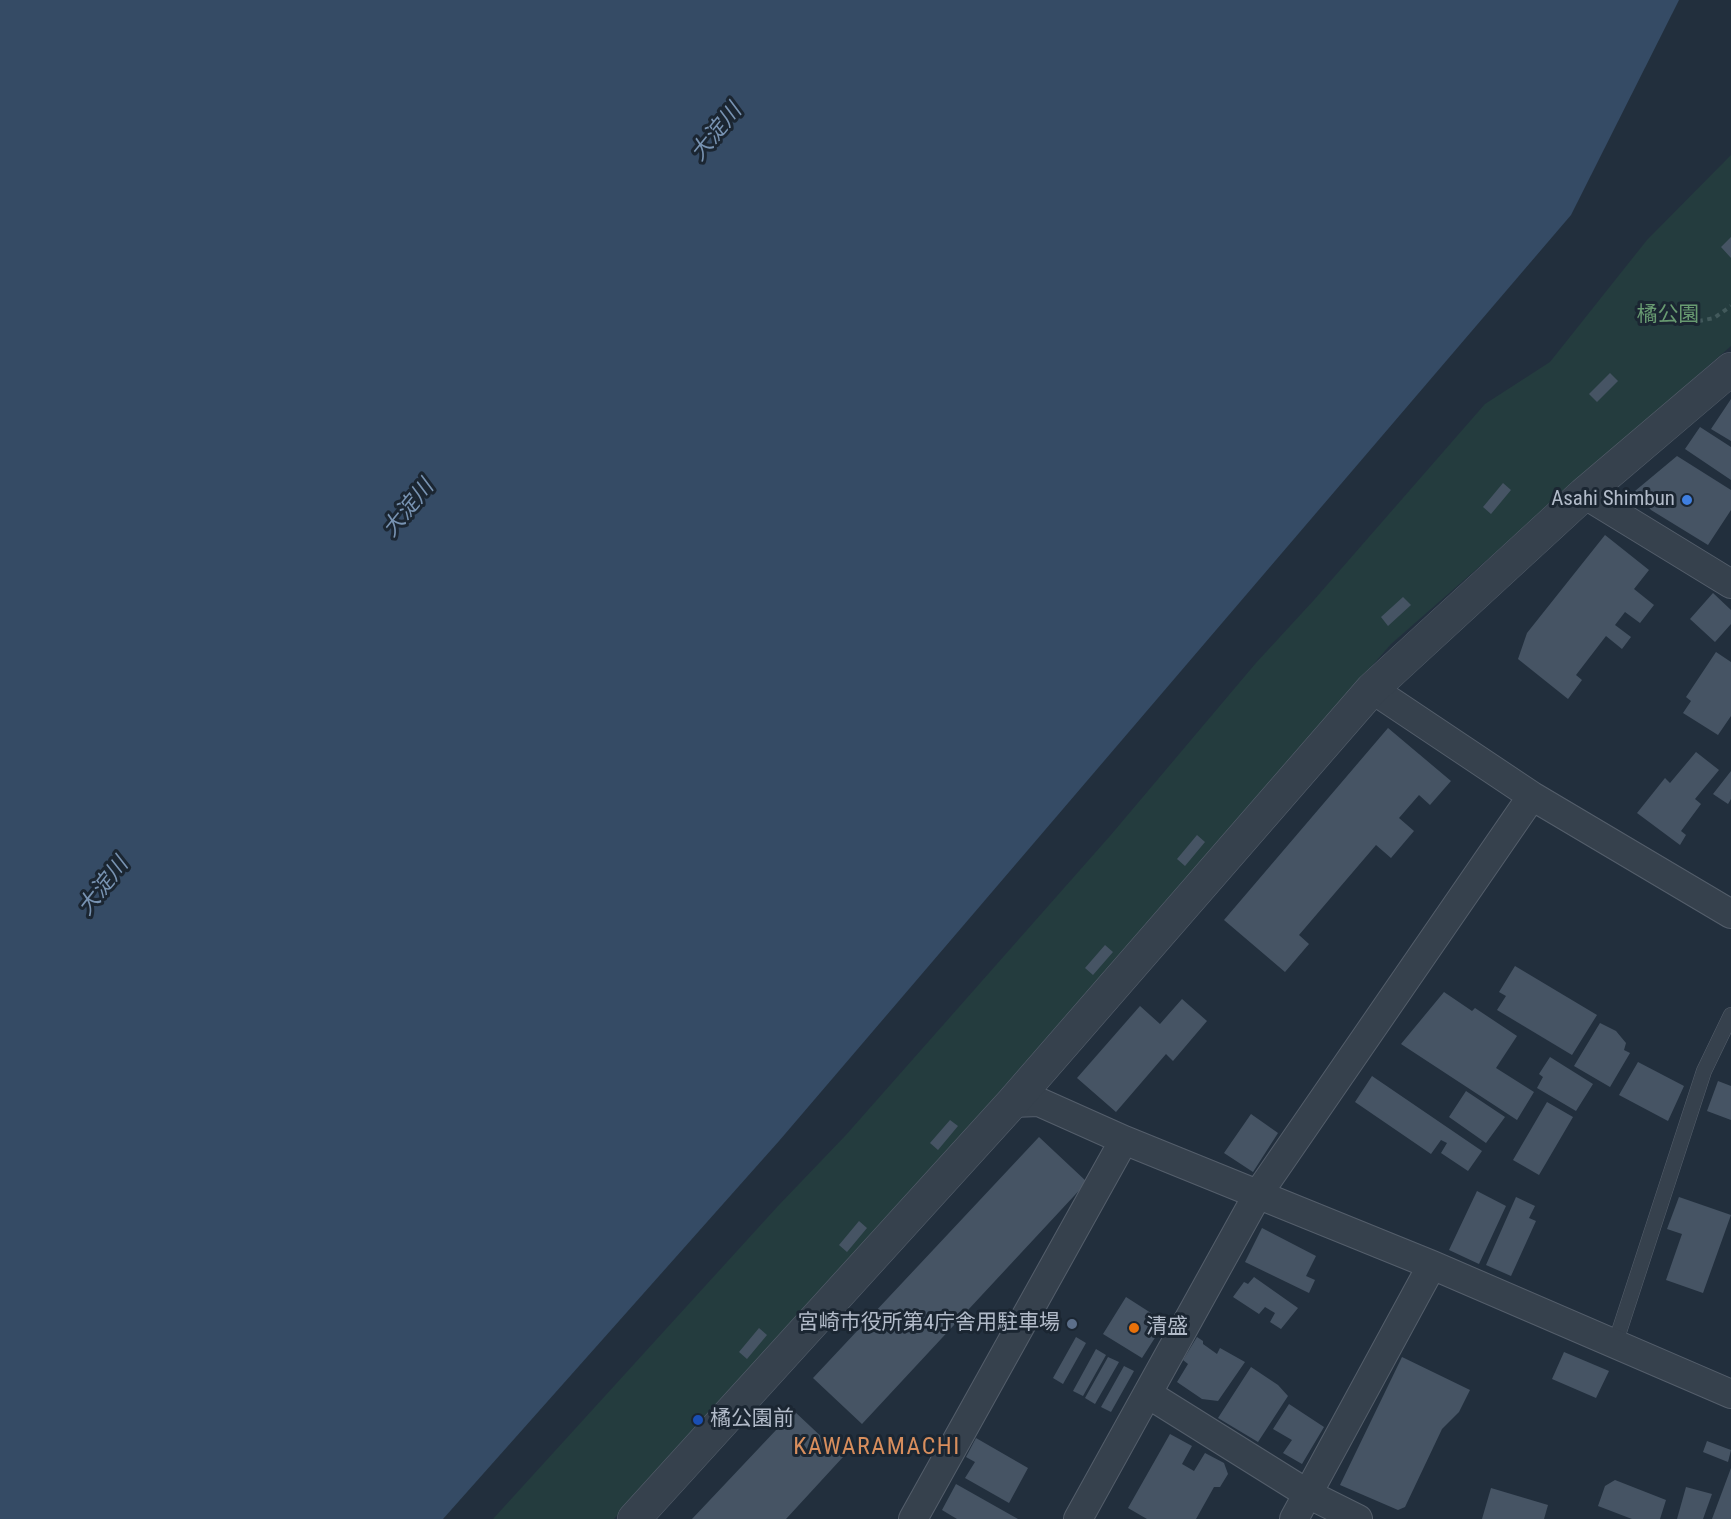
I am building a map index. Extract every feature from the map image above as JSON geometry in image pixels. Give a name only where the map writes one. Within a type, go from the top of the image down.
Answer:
[{"type":"street","points":[[633,1519],[1012,1103],[1372,689],[1584,494],[1731,369]]},
{"type":"street","points":[[1584,494],[1731,584]]},
{"type":"street","points":[[1372,689],[1532,796],[1731,914]]},
{"type":"street","points":[[1078,1519],[1257,1194],[1532,796]]},
{"type":"street","points":[[1012,1103],[1039,1102],[1124,1140],[1432,1265],[1731,1394]]},
{"type":"street","points":[[913,1519],[1124,1140]]},
{"type":"street","points":[[1294,1519],[1432,1265]]},
{"type":"street","points":[[1148,1394],[1308,1494],[1358,1519]]},
{"type":"lane","points":[[1615,1344],[1704,1071],[1731,1015]]},
{"type":"path","points":[[1667,304],[1682,315],[1699,321],[1714,318],[1731,306]]},
{"type":"green space","name":"橘公園","points":[[1731,155],[1731,346],[1391,644],[890,1217],[614,1519],[493,1519],[778,1206],[846,1135],[1110,836],[1256,663],[1485,404],[1550,362],[1647,240]]},
{"type":"water","name":"大淀川","points":[[0,0],[1679,0],[1571,215],[779,1141],[443,1519],[0,1519]]},
{"type":"building","points":[[1731,237],[1731,258],[1721,247]]},
{"type":"building","points":[[1610,373],[1618,381],[1597,402],[1589,394]]},
{"type":"building","points":[[1731,399],[1731,441],[1711,429]]},
{"type":"building","points":[[1700,427],[1731,447],[1731,480],[1685,449]]},
{"type":"building","name":"Asahi Shimbun","points":[[1677,456],[1731,490],[1731,510],[1708,545],[1651,510],[1635,491]]},
{"type":"building","points":[[1503,483],[1511,490],[1491,514],[1483,507]]},
{"type":"building","points":[[1605,535],[1649,570],[1634,589],[1654,605],[1640,623],[1625,612],[1615,625],[1631,637],[1622,649],[1606,636],[1576,675],[1582,680],[1568,699],[1518,659],[1527,633]]},
{"type":"building","points":[[1713,593],[1731,610],[1731,624],[1715,642],[1690,619]]},
{"type":"building","points":[[1403,597],[1411,605],[1388,626],[1381,617]]},
{"type":"building","points":[[1716,652],[1731,662],[1731,716],[1718,735],[1683,713],[1691,701],[1686,697]]},
{"type":"building","points":[[1388,728],[1451,781],[1430,805],[1419,795],[1399,818],[1414,831],[1391,858],[1376,845],[1299,935],[1309,944],[1285,972],[1224,920]]},
{"type":"building","points":[[1696,752],[1719,770],[1695,799],[1701,804],[1681,831],[1686,835],[1680,845],[1637,813],[1665,778],[1670,783]]},
{"type":"building","points":[[1731,771],[1731,799],[1728,804],[1713,794]]},
{"type":"building","points":[[1197,835],[1205,842],[1185,866],[1177,859]]},
{"type":"building","points":[[1105,945],[1113,952],[1093,975],[1085,968]]},
{"type":"building","points":[[1515,966],[1597,1015],[1572,1055],[1497,1010],[1506,996],[1499,992]]},
{"type":"building","points":[[1444,992],[1472,1011],[1475,1008],[1517,1036],[1496,1068],[1534,1092],[1517,1120],[1401,1044]]},
{"type":"building","points":[[1182,999],[1207,1021],[1173,1061],[1166,1054],[1116,1112],[1077,1078],[1140,1006],[1160,1024]]},
{"type":"building","points":[[1600,1023],[1616,1031],[1626,1043],[1624,1050],[1630,1053],[1610,1087],[1574,1066]]},
{"type":"building","points":[[1550,1057],[1593,1084],[1576,1111],[1537,1088],[1543,1077],[1539,1074]]},
{"type":"building","points":[[1638,1062],[1684,1086],[1668,1121],[1619,1095]]},
{"type":"building","points":[[1372,1076],[1482,1151],[1468,1171],[1441,1153],[1447,1143],[1441,1140],[1431,1154],[1355,1102]]},
{"type":"building","points":[[1718,1081],[1731,1086],[1731,1120],[1707,1111]]},
{"type":"building","points":[[1466,1091],[1505,1117],[1486,1143],[1449,1117]]},
{"type":"building","points":[[1547,1102],[1573,1117],[1539,1175],[1513,1160]]},
{"type":"building","points":[[1251,1114],[1278,1133],[1253,1172],[1224,1153]]},
{"type":"building","points":[[950,1120],[958,1126],[938,1150],[930,1143]]},
{"type":"building","points":[[1039,1137],[1087,1182],[862,1424],[813,1378]]},
{"type":"building","points":[[1477,1191],[1506,1206],[1479,1264],[1449,1250]]},
{"type":"building","points":[[1516,1197],[1535,1206],[1529,1218],[1536,1221],[1511,1276],[1486,1265]]},
{"type":"building","points":[[1679,1197],[1731,1215],[1703,1293],[1666,1280],[1682,1234],[1667,1229]]},
{"type":"building","points":[[859,1221],[867,1228],[847,1252],[839,1245]]},
{"type":"building","points":[[1262,1228],[1316,1256],[1306,1276],[1315,1280],[1309,1293],[1245,1262]]},
{"type":"building","points":[[1254,1277],[1298,1308],[1281,1329],[1270,1322],[1275,1313],[1265,1307],[1259,1314],[1233,1297],[1244,1282],[1248,1284]]},
{"type":"building","name":"清盛","points":[[1126,1297],[1165,1322],[1142,1358],[1103,1334]]},
{"type":"building","points":[[759,1328],[767,1335],[747,1359],[739,1352]]},
{"type":"building","points":[[1076,1337],[1086,1343],[1063,1384],[1053,1378]]},
{"type":"building","points":[[1197,1337],[1217,1354],[1220,1348],[1245,1362],[1218,1401],[1202,1399],[1177,1382],[1188,1364],[1183,1360]]},
{"type":"building","points":[[1096,1349],[1106,1355],[1083,1396],[1073,1391]]},
{"type":"building","points":[[1564,1352],[1609,1371],[1596,1398],[1552,1379]]},
{"type":"building","points":[[1108,1357],[1119,1362],[1095,1404],[1085,1398]]},
{"type":"building","points":[[1402,1357],[1470,1390],[1459,1412],[1442,1429],[1405,1507],[1398,1510],[1340,1485]]},
{"type":"building","points":[[1124,1366],[1134,1371],[1111,1412],[1101,1407]]},
{"type":"building","points":[[1251,1367],[1278,1385],[1288,1396],[1258,1442],[1218,1418]]},
{"type":"building","points":[[1289,1404],[1324,1427],[1302,1464],[1283,1453],[1292,1440],[1273,1429]]},
{"type":"building","points":[[794,1411],[843,1457],[786,1519],[692,1519]]},
{"type":"building","points":[[1170,1434],[1192,1446],[1182,1464],[1194,1471],[1205,1453],[1224,1463],[1228,1474],[1220,1487],[1214,1487],[1196,1519],[1147,1519],[1128,1508]]},
{"type":"building","points":[[976,1438],[1028,1468],[1009,1503],[965,1478],[975,1462],[966,1457]]},
{"type":"building","points":[[1707,1441],[1731,1450],[1728,1462],[1703,1452]]},
{"type":"building","points":[[1731,1468],[1731,1519],[1712,1519]]},
{"type":"building","points":[[1615,1480],[1666,1500],[1660,1519],[1632,1519],[1598,1506],[1605,1486]]},
{"type":"building","points":[[956,1484],[1018,1519],[957,1519],[942,1510]]},
{"type":"building","points":[[1686,1487],[1712,1494],[1703,1519],[1677,1519]]},
{"type":"building","points":[[1491,1488],[1548,1505],[1544,1519],[1482,1519]]},
{"type":"place","name":"Asahi Shimbun","points":[[1687,500]]},
{"type":"place","name":"宮崎市役所第4庁舎用駐車場","points":[[1072,1324]]},
{"type":"place","name":"清盛","points":[[1134,1328]]},
{"type":"place","name":"橘公園前","points":[[698,1420]]},
{"type":"district","name":"KAWARAMACHI","points":[[877,1448]]}]
